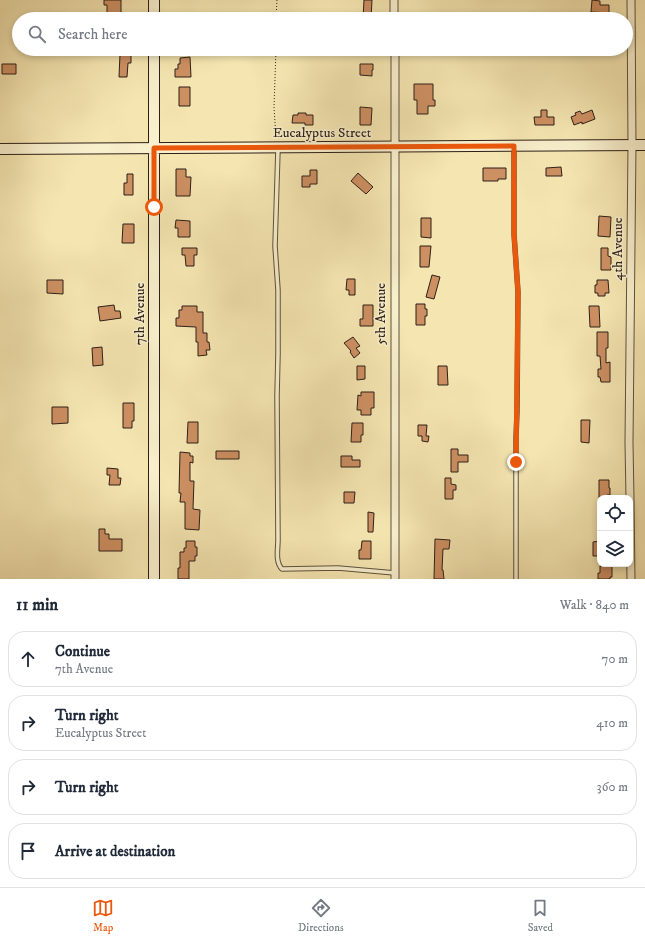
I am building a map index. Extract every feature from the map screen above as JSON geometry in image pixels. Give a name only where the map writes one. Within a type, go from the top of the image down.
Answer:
[{"type":"main road","points":[[154,0],[154,12]]},
{"type":"main road","name":"7th Avenue","points":[[154,56],[154,579]]},
{"type":"main road","name":"Eucalyptus Street","points":[[0,149],[645,145]]},
{"type":"street","points":[[394,0],[394,12]]},
{"type":"street","name":"4th Avenue","points":[[630,0],[630,12]]},
{"type":"street","name":"5th Avenue","points":[[394,56],[395,576]]},
{"type":"street","name":"4th Avenue","points":[[630,495],[629,437],[632,145],[631,56]]},
{"type":"street","name":"4th Avenue","points":[[630,531],[631,579]]},
{"type":"lane","points":[[514,146],[514,234],[518,292],[516,579]]},
{"type":"lane","points":[[278,147],[275,246],[278,290],[277,396],[279,566],[282,569],[338,568],[395,576]]},
{"type":"path","points":[[276,12],[277,0]]},
{"type":"path","points":[[276,56],[274,107],[278,147]]},
{"type":"building","points":[[104,0],[121,0],[121,12],[107,12],[107,5],[104,5]]},
{"type":"building","points":[[364,0],[372,0],[371,12],[363,12]]},
{"type":"building","points":[[592,0],[600,1],[600,5],[609,5],[609,12],[591,12]]},
{"type":"building","points":[[120,56],[131,56],[131,63],[128,63],[127,77],[119,77]]},
{"type":"building","points":[[190,57],[191,77],[175,77],[175,69],[178,69],[180,58]]},
{"type":"building","points":[[2,64],[16,64],[16,74],[2,74]]},
{"type":"building","points":[[360,64],[373,64],[372,76],[360,75]]},
{"type":"building","points":[[414,84],[433,84],[433,100],[435,100],[435,106],[428,106],[428,114],[417,114],[417,100],[414,100]]},
{"type":"building","points":[[179,87],[190,87],[190,106],[179,106]]},
{"type":"building","points":[[360,107],[372,108],[371,125],[360,125]]},
{"type":"building","points":[[541,110],[547,110],[547,117],[554,117],[554,125],[535,125],[534,117],[541,117]]},
{"type":"building","points":[[592,110],[595,119],[582,124],[582,122],[574,125],[571,117],[576,115],[575,113],[580,111],[582,114]]},
{"type":"building","points":[[298,113],[313,115],[313,125],[305,125],[305,123],[292,123],[293,115],[298,115]]},
{"type":"building","points":[[561,167],[562,176],[546,176],[546,168]]},
{"type":"building","points":[[483,168],[506,168],[506,179],[498,179],[498,181],[483,181]]},
{"type":"building","points":[[176,169],[186,169],[186,177],[191,177],[190,196],[176,196]]},
{"type":"building","points":[[310,170],[317,170],[317,184],[310,184],[310,187],[302,187],[302,176],[310,176]]},
{"type":"building","points":[[358,173],[373,187],[366,194],[351,181]]},
{"type":"building","points":[[127,174],[133,174],[133,195],[124,195],[124,183],[127,183]]},
{"type":"building","points":[[599,216],[611,217],[610,237],[598,236]]},
{"type":"building","points":[[421,218],[431,218],[431,238],[421,237]]},
{"type":"building","points":[[176,220],[190,221],[190,237],[178,237],[178,228],[175,228]]},
{"type":"building","points":[[123,224],[134,224],[134,243],[122,243]]},
{"type":"building","points":[[420,246],[431,246],[429,267],[420,267]]},
{"type":"building","points":[[182,248],[197,248],[197,255],[194,255],[194,266],[186,266],[185,255],[182,255]]},
{"type":"building","points":[[601,248],[608,248],[608,256],[611,257],[611,270],[601,270]]},
{"type":"building","points":[[432,275],[440,277],[434,299],[426,297]]},
{"type":"building","points":[[347,279],[355,279],[355,295],[349,295],[349,290],[346,290]]},
{"type":"building","points":[[47,280],[63,280],[63,294],[47,293]]},
{"type":"building","points":[[597,280],[608,280],[609,293],[605,293],[605,296],[598,296],[598,293],[595,293],[595,285],[597,285]]},
{"type":"building","points":[[416,304],[425,304],[427,316],[425,316],[425,325],[416,325]]},
{"type":"building","points":[[114,305],[115,311],[120,311],[121,318],[100,321],[98,307]]},
{"type":"building","points":[[363,305],[373,305],[373,326],[360,326],[360,319],[363,319]]},
{"type":"building","points":[[182,306],[197,306],[197,312],[203,312],[203,333],[207,333],[207,342],[209,342],[210,350],[206,350],[207,355],[198,356],[196,327],[176,326],[176,318],[179,318],[179,310],[182,310]]},
{"type":"building","points":[[589,306],[599,306],[600,327],[590,327]]},
{"type":"building","points":[[597,332],[608,332],[606,363],[610,362],[610,382],[601,382],[600,377],[598,377],[598,369],[601,369],[600,356],[597,356]]},
{"type":"building","points":[[353,337],[360,346],[356,348],[360,353],[354,358],[350,352],[351,351],[344,343]]},
{"type":"building","points":[[102,347],[103,365],[93,366],[92,348]]},
{"type":"building","points":[[357,366],[365,366],[365,379],[357,380]]},
{"type":"building","points":[[438,366],[447,366],[448,385],[438,385]]},
{"type":"building","points":[[361,392],[374,392],[374,408],[371,408],[371,415],[361,415],[361,410],[357,410],[358,395],[361,396]]},
{"type":"building","points":[[123,403],[134,403],[134,421],[132,421],[132,428],[123,428]]},
{"type":"building","points":[[52,407],[68,407],[68,423],[52,424]]},
{"type":"building","points":[[581,420],[590,420],[589,443],[581,442]]},
{"type":"building","points":[[188,422],[198,422],[198,443],[187,443]]},
{"type":"building","points":[[352,423],[363,423],[363,435],[361,435],[361,442],[351,442]]},
{"type":"building","points":[[418,425],[427,425],[426,436],[429,436],[428,442],[422,441],[422,436],[418,436]]},
{"type":"building","points":[[451,449],[458,449],[458,455],[468,455],[468,462],[458,462],[458,472],[451,472]]},
{"type":"building","points":[[216,451],[239,451],[239,459],[216,459]]},
{"type":"building","points":[[180,452],[190,453],[190,456],[193,456],[193,463],[190,462],[190,481],[194,481],[193,509],[200,510],[199,530],[185,529],[185,502],[180,502],[181,493],[179,493]]},
{"type":"building","points":[[341,456],[352,456],[352,460],[360,460],[360,467],[341,467]]},
{"type":"building","points":[[107,468],[118,469],[118,478],[121,478],[120,485],[109,485],[110,475],[107,475]]},
{"type":"building","points":[[445,478],[451,478],[451,484],[456,485],[456,490],[453,490],[453,499],[445,499]]},
{"type":"building","points":[[599,480],[609,480],[610,495],[599,495]]},
{"type":"building","points":[[344,492],[355,492],[354,503],[344,503]]},
{"type":"building","points":[[368,512],[374,513],[373,532],[368,532]]},
{"type":"building","points":[[99,529],[105,529],[105,534],[109,534],[109,539],[122,539],[122,551],[99,551]]},
{"type":"building","points":[[435,539],[450,540],[449,549],[443,549],[442,570],[444,579],[434,579]]},
{"type":"building","points":[[186,541],[195,541],[197,556],[195,556],[195,561],[189,561],[189,579],[178,579],[180,552],[184,552],[184,548],[186,548]]},
{"type":"building","points":[[362,541],[371,541],[371,559],[359,559],[359,550],[361,550]]},
{"type":"building","points":[[597,541],[597,556],[593,556],[593,542]]},
{"type":"building","points":[[600,567],[612,567],[612,577],[610,577],[610,579],[598,579],[598,573],[600,573]]},
{"type":"route","points":[[154,207],[154,148],[514,146],[514,234],[518,292],[516,462]]}]
